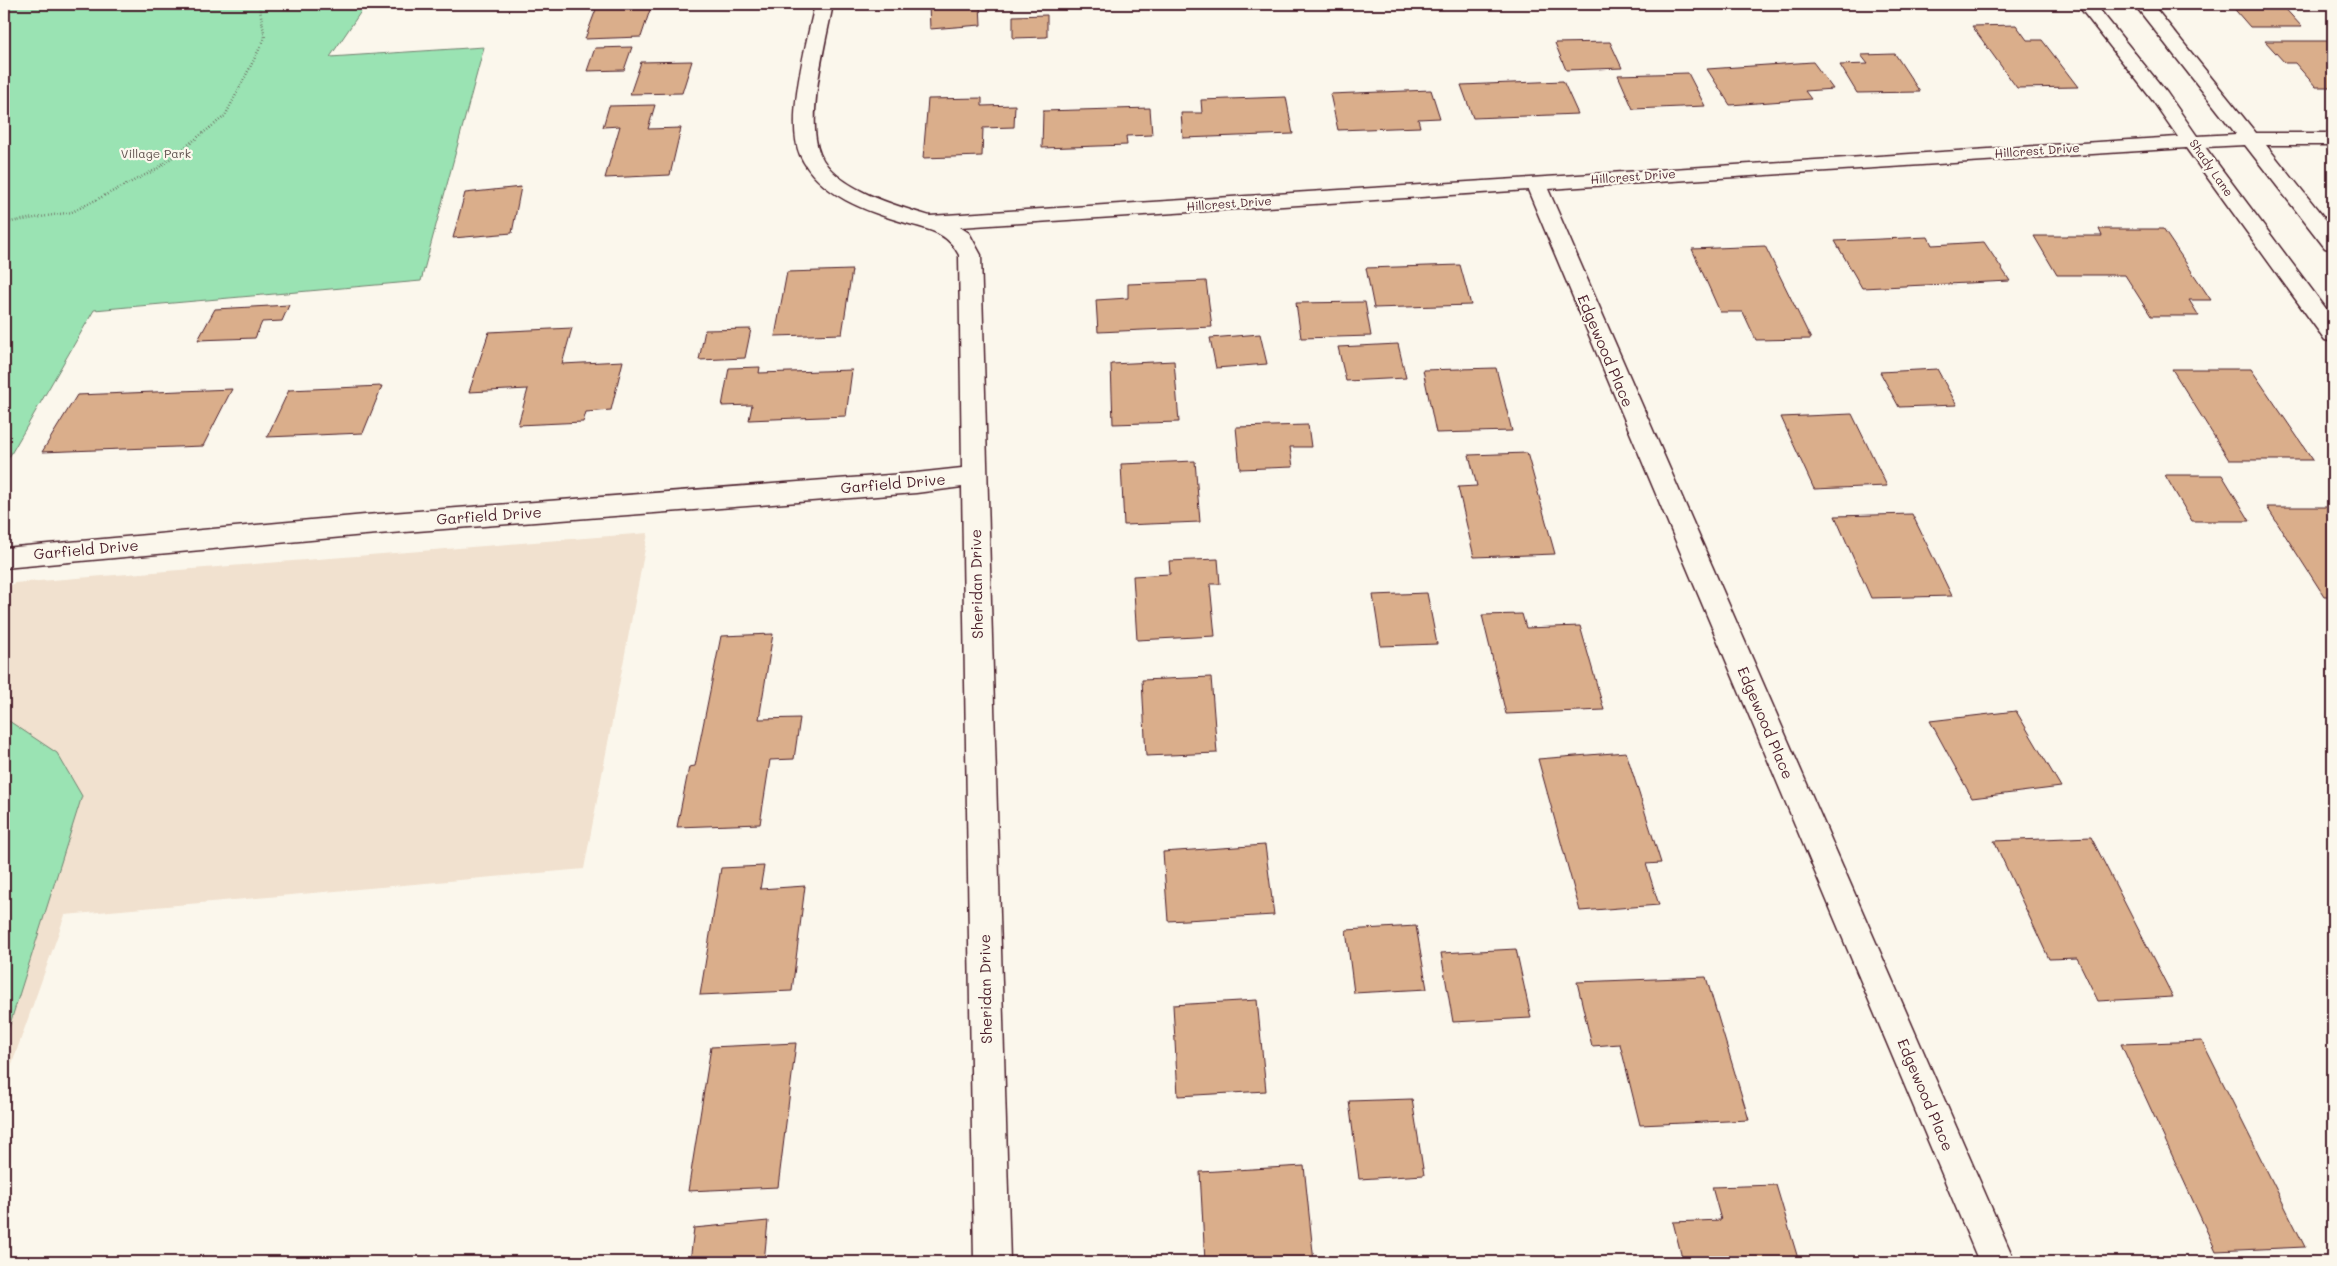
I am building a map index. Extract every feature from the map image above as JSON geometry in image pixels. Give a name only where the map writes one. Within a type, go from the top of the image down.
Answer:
[{"type":"street","name":"Sheridan Drive","points":[[824,4],[810,81],[806,120],[810,155],[831,180],[864,202],[933,222],[950,230],[961,238],[970,255],[992,1262]]},
{"type":"street","name":"Shady Lane","points":[[2086,4],[2193,143],[2333,334]]},
{"type":"street","points":[[2143,4],[2333,243]]},
{"type":"street","name":"Hillcrest Drive","points":[[933,222],[2097,147],[2251,139],[2333,139]]},
{"type":"street","name":"Edgewood Place","points":[[1535,183],[1996,1262]]},
{"type":"street","name":"Garfield Drive","points":[[4,558],[365,525],[916,483],[975,476]]},
{"type":"path","points":[[4,224],[72,212],[157,169],[225,116],[249,73],[265,38],[259,4]]},
{"type":"shaded area","points":[[648,533],[584,869],[65,915],[4,1086],[4,590],[14,583]]},
{"type":"green space","name":"Village Park","points":[[4,4],[366,4],[330,57],[484,47],[421,281],[94,310],[4,466]]},
{"type":"green space","points":[[4,721],[9,721],[57,753],[82,796],[4,1043]]},
{"type":"building","points":[[598,4],[652,4],[641,37],[585,39]]},
{"type":"building","points":[[929,4],[980,4],[981,25],[930,29]]},
{"type":"building","points":[[1393,4],[1424,4],[1425,8],[1393,7]]},
{"type":"building","points":[[2230,4],[2281,4],[2302,27],[2250,27]]},
{"type":"building","points":[[1047,15],[1047,37],[1013,38],[1013,16]]},
{"type":"building","points":[[2016,25],[2027,40],[2042,40],[2078,87],[2017,88],[1972,26]]},
{"type":"building","points":[[2265,41],[2328,41],[2333,47],[2333,87],[2316,87],[2295,63],[2285,63]]},
{"type":"building","points":[[1610,42],[1622,68],[1566,70],[1555,43]]},
{"type":"building","points":[[632,47],[624,70],[587,71],[595,48]]},
{"type":"building","points":[[1895,54],[1920,92],[1857,93],[1840,65],[1868,64],[1861,55]]},
{"type":"building","points":[[692,61],[682,93],[630,94],[641,62]]},
{"type":"building","points":[[1813,62],[1833,89],[1805,91],[1811,99],[1730,105],[1707,69]]},
{"type":"building","points":[[1688,73],[1705,106],[1633,109],[1618,75]]},
{"type":"building","points":[[1563,81],[1578,114],[1473,118],[1461,85]]},
{"type":"building","points":[[1431,90],[1440,118],[1418,119],[1420,127],[1338,130],[1330,94]]},
{"type":"building","points":[[1286,97],[1293,134],[1183,138],[1181,113],[1202,113],[1201,100]]},
{"type":"building","points":[[982,98],[982,106],[1015,105],[1014,127],[983,128],[982,156],[923,158],[928,99]]},
{"type":"building","points":[[655,105],[648,129],[681,128],[670,175],[605,178],[620,126],[603,127],[609,106]]},
{"type":"building","points":[[1150,108],[1152,135],[1126,136],[1127,145],[1042,148],[1043,111]]},
{"type":"building","points":[[521,187],[512,233],[453,238],[465,193]]},
{"type":"building","points":[[2099,229],[2163,229],[2211,300],[2189,300],[2199,316],[2151,316],[2125,275],[2057,275],[2034,236],[2102,236]]},
{"type":"building","points":[[1928,237],[1932,245],[1984,242],[2010,281],[1862,288],[1835,241]]},
{"type":"building","points":[[1765,246],[1811,339],[1756,340],[1743,312],[1720,312],[1692,249]]},
{"type":"building","points":[[1460,265],[1471,305],[1374,308],[1366,268]]},
{"type":"building","points":[[852,270],[842,334],[775,336],[787,272]]},
{"type":"building","points":[[1206,281],[1212,327],[1098,332],[1096,300],[1128,298],[1128,284]]},
{"type":"building","points":[[1365,302],[1371,336],[1301,338],[1296,303]]},
{"type":"building","points":[[289,305],[282,321],[262,322],[255,338],[198,340],[215,309]]},
{"type":"building","points":[[572,328],[562,364],[623,361],[611,410],[586,412],[583,422],[518,425],[528,389],[469,392],[489,332]]},
{"type":"building","points":[[751,329],[745,358],[699,360],[705,330]]},
{"type":"building","points":[[1260,334],[1267,364],[1216,368],[1210,338]]},
{"type":"building","points":[[1398,344],[1406,378],[1346,381],[1338,347]]},
{"type":"building","points":[[1174,361],[1179,422],[1113,424],[1111,364]]},
{"type":"building","points":[[760,367],[759,373],[852,370],[846,416],[749,420],[752,405],[722,406],[729,368]]},
{"type":"building","points":[[1496,368],[1512,431],[1436,433],[1423,370]]},
{"type":"building","points":[[1937,369],[1957,405],[1899,407],[1880,372]]},
{"type":"building","points":[[2172,369],[2251,369],[2313,460],[2229,460]]},
{"type":"building","points":[[382,386],[363,433],[267,437],[289,390]]},
{"type":"building","points":[[232,389],[203,446],[42,452],[77,395]]},
{"type":"building","points":[[1852,414],[1887,486],[1814,489],[1781,417]]},
{"type":"building","points":[[1308,425],[1311,447],[1290,447],[1293,467],[1240,469],[1236,427]]},
{"type":"building","points":[[1527,453],[1555,554],[1474,557],[1458,487],[1477,486],[1469,455]]},
{"type":"building","points":[[1195,461],[1200,522],[1124,525],[1121,464]]},
{"type":"building","points":[[2165,475],[2222,475],[2250,521],[2192,521]]},
{"type":"building","points":[[2267,507],[2333,507],[2333,596],[2324,596]]},
{"type":"building","points":[[1912,514],[1952,596],[1871,598],[1835,516]]},
{"type":"building","points":[[1218,559],[1220,584],[1210,584],[1215,636],[1137,640],[1133,576],[1170,574],[1169,561]]},
{"type":"building","points":[[1427,593],[1437,644],[1381,646],[1373,595]]},
{"type":"building","points":[[1522,614],[1526,628],[1580,626],[1604,710],[1506,714],[1482,615]]},
{"type":"building","points":[[773,634],[759,719],[800,718],[794,759],[770,760],[760,824],[677,827],[689,767],[695,766],[721,636]]},
{"type":"building","points":[[1211,677],[1217,753],[1146,756],[1142,680]]},
{"type":"building","points":[[2016,711],[2061,787],[1972,798],[1930,721]]},
{"type":"building","points":[[1626,752],[1661,863],[1646,864],[1659,905],[1580,911],[1538,759]]},
{"type":"building","points":[[2091,837],[2173,997],[2098,1001],[2077,958],[2049,959],[1994,841]]},
{"type":"building","points":[[1265,845],[1274,915],[1168,921],[1163,852]]},
{"type":"building","points":[[764,866],[760,889],[805,886],[792,991],[700,995],[721,868]]},
{"type":"building","points":[[1416,926],[1427,989],[1354,993],[1346,930]]},
{"type":"building","points":[[1516,949],[1531,1018],[1453,1022],[1441,953]]},
{"type":"building","points":[[1706,977],[1749,1120],[1640,1125],[1620,1044],[1592,1046],[1577,982]]},
{"type":"building","points":[[1257,1000],[1266,1091],[1178,1096],[1173,1005]]},
{"type":"building","points":[[2202,1041],[2305,1247],[2216,1251],[2121,1044]]},
{"type":"building","points":[[796,1043],[778,1187],[688,1191],[711,1047]]},
{"type":"building","points":[[1412,1099],[1424,1175],[1359,1179],[1349,1101]]},
{"type":"building","points":[[1304,1166],[1314,1262],[1205,1262],[1200,1172]]},
{"type":"building","points":[[1776,1185],[1799,1262],[1683,1262],[1673,1222],[1721,1220],[1712,1187]]},
{"type":"building","points":[[768,1221],[764,1262],[690,1262],[694,1228]]}]
